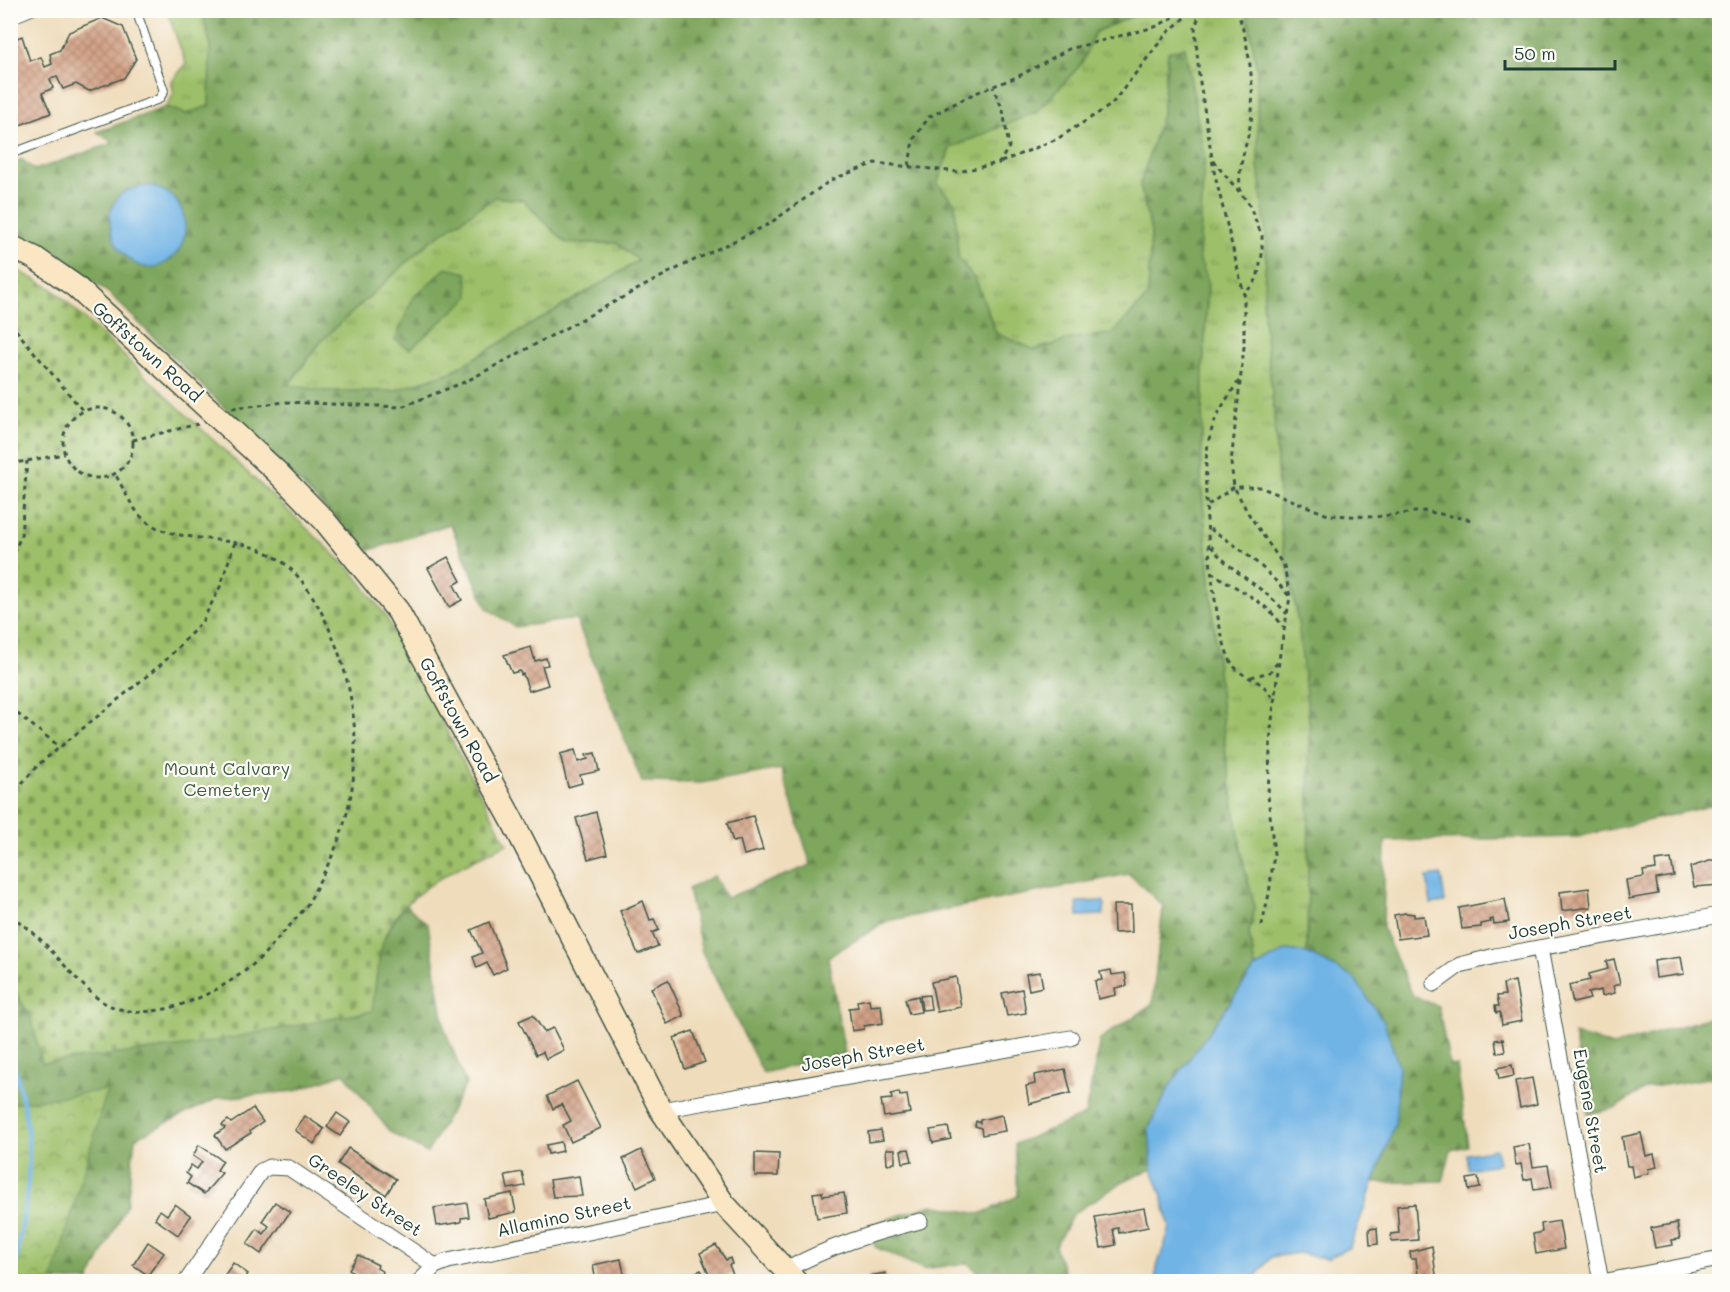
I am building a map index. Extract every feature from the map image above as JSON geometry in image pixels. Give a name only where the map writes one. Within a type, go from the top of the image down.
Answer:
[{"type":"main road","name":"Goffstown Road","points":[[10,246],[35,258],[75,286],[217,416],[324,520],[398,611],[512,820],[661,1110],[724,1204],[791,1276]]},
{"type":"street","name":"Joseph Street","points":[[1434,984],[1460,965],[1719,915]]},
{"type":"street","name":"Eugene Street","points":[[1540,948],[1602,1281]]},
{"type":"street","name":"Joseph Street","points":[[661,1110],[1071,1038]]},
{"type":"street","name":"Greeley Street","points":[[186,1281],[261,1171],[279,1166],[289,1168],[435,1266]]},
{"type":"street","name":"Allamino Street","points":[[435,1266],[724,1204]]},
{"type":"street","points":[[791,1276],[810,1257],[857,1237],[920,1221]]},
{"type":"street","points":[[1602,1281],[1719,1259]]},
{"type":"street","points":[[419,1281],[435,1266]]},
{"type":"lane","points":[[10,20],[34,10]]},
{"type":"lane","points":[[10,154],[159,99],[164,91],[136,10]]},
{"type":"path","points":[[909,166],[913,140],[930,117],[1069,49],[1155,27],[1186,10]]},
{"type":"path","points":[[133,440],[217,416],[237,407],[286,402],[401,407],[467,381],[670,272],[769,224],[831,180],[875,163],[958,172],[999,163],[1057,139],[1111,105],[1166,34],[1193,10]]},
{"type":"path","points":[[1201,10],[1196,28],[1199,76],[1212,160],[1244,295],[1244,347],[1231,463],[1234,487],[1248,513],[1284,566],[1290,597],[1274,702],[1268,795],[1274,854],[1269,894],[1261,929]]},
{"type":"path","points":[[1238,10],[1250,70],[1252,111],[1249,134],[1240,165],[1238,182],[1241,195]]},
{"type":"path","points":[[993,87],[1003,110],[1009,147],[999,163]]},
{"type":"path","points":[[1212,160],[1248,202],[1262,236],[1262,255],[1257,279],[1244,295]]},
{"type":"path","points":[[10,322],[83,411]]},
{"type":"path","points":[[1241,379],[1217,412],[1207,452],[1211,571],[1224,646],[1234,667],[1262,683],[1274,702]]},
{"type":"path","points":[[94,409],[115,413],[130,429],[133,440],[129,459],[115,474],[105,478],[85,476],[69,463],[64,454],[64,434],[75,417],[83,411],[94,409]]},
{"type":"path","points":[[10,464],[64,454]]},
{"type":"path","points":[[10,561],[21,536],[27,461]]},
{"type":"path","points":[[10,916],[31,928],[98,999],[120,1009],[148,1012],[175,1007],[214,991],[261,957],[305,908],[334,854],[347,817],[357,762],[352,702],[341,660],[322,613],[309,589],[284,563],[250,544],[171,531],[146,521],[115,474]]},
{"type":"path","points":[[1208,505],[1234,487],[1260,487],[1328,515],[1374,517],[1424,511],[1472,520]]},
{"type":"path","points":[[1209,528],[1235,544],[1270,573],[1290,597]]},
{"type":"path","points":[[10,797],[38,765],[164,662],[202,622],[220,587],[234,542]]},
{"type":"path","points":[[1210,544],[1240,575],[1272,596],[1287,614]]},
{"type":"path","points":[[1211,571],[1276,615],[1284,629]]},
{"type":"path","points":[[1249,676],[1258,677],[1270,672],[1279,660]]},
{"type":"path","points":[[10,708],[60,747]]},
{"type":"green space","points":[[167,11],[202,11],[210,43],[210,106],[186,114],[166,107],[174,93],[171,82],[186,64]]},
{"type":"green space","points":[[202,11],[1144,11],[1095,32],[1082,63],[1038,111],[950,148],[937,184],[955,203],[958,257],[977,283],[996,333],[1035,350],[1075,338],[1112,334],[1148,296],[1151,232],[1140,184],[1162,115],[1168,52],[1185,47],[1204,158],[1199,258],[1208,281],[1203,369],[1201,483],[1226,757],[1244,867],[1255,907],[1249,933],[1255,968],[1170,1086],[1149,1127],[1152,1169],[1124,1181],[1074,1213],[1055,1246],[1067,1281],[990,1281],[967,1263],[923,1269],[875,1247],[869,1225],[932,1205],[980,1214],[1018,1196],[1015,1144],[1085,1115],[1100,1039],[1152,1005],[1163,906],[1129,874],[887,921],[828,957],[845,1054],[763,1073],[702,952],[688,889],[714,876],[726,898],[811,865],[781,769],[701,783],[642,782],[576,619],[515,627],[487,608],[450,524],[368,551],[111,295],[56,251],[16,235],[10,167],[21,159],[35,170],[113,143],[97,132],[166,107],[186,114],[209,106],[210,43]],"holes":[[[495,197],[523,200],[566,243],[617,243],[639,261],[451,372],[393,391],[326,391],[288,385],[323,339],[429,242]]]},
{"type":"green space","points":[[1144,11],[1247,11],[1257,69],[1258,165],[1267,242],[1263,308],[1274,412],[1281,534],[1298,621],[1310,729],[1307,953],[1287,950],[1255,968],[1249,933],[1255,907],[1244,867],[1226,757],[1201,483],[1203,369],[1208,282],[1199,258],[1204,158],[1185,47],[1168,52],[1162,115],[1140,184],[1151,232],[1148,296],[1112,334],[1075,338],[1034,350],[996,333],[977,283],[958,257],[955,203],[937,184],[950,148],[1038,111],[1082,63],[1095,32]]},
{"type":"green space","points":[[1247,11],[1719,11],[1719,804],[1578,837],[1385,841],[1383,929],[1413,996],[1438,1006],[1450,1066],[1457,1065],[1468,1146],[1451,1150],[1443,1181],[1374,1183],[1395,1124],[1354,978],[1307,953],[1310,729],[1298,621],[1281,534],[1274,412],[1263,308],[1267,242],[1258,165],[1257,69]]},
{"type":"green space","points":[[495,197],[523,200],[566,243],[617,243],[640,260],[451,372],[393,391],[326,391],[288,386],[323,339],[429,242]]},
{"type":"green space","name":"Mount Calvary Cemetery","points":[[11,267],[53,289],[353,572],[385,615],[507,844],[434,882],[402,909],[390,925],[383,942],[372,1011],[193,1045],[42,1063],[31,1018],[11,985]]},
{"type":"green space","points":[[446,268],[467,273],[469,297],[410,349],[395,340],[413,298]]},
{"type":"green space","points":[[405,904],[428,925],[445,1030],[466,1084],[427,1153],[390,1132],[344,1073],[295,1091],[218,1098],[135,1138],[127,1204],[89,1281],[11,1281],[10,985],[31,1018],[42,1063],[193,1045],[371,1011],[383,940]]},
{"type":"green space","points":[[1711,1017],[1719,1018],[1719,1080],[1715,1077],[1646,1088],[1615,1108],[1588,1114],[1574,1034],[1613,1046]]},
{"type":"green space","points":[[107,1090],[52,1281],[11,1281],[11,1104]]},
{"type":"water","points":[[153,186],[169,194],[178,203],[185,226],[183,242],[175,255],[160,265],[146,267],[132,262],[122,252],[114,238],[110,223],[111,209],[123,193],[131,189]]},
{"type":"water","points":[[1441,875],[1445,902],[1431,904],[1427,877]]},
{"type":"water","points":[[1103,901],[1105,905],[1103,915],[1078,916],[1077,902]]},
{"type":"water","points":[[1287,950],[1307,953],[1354,978],[1384,1022],[1399,1067],[1395,1124],[1350,1247],[1327,1259],[1299,1253],[1271,1257],[1252,1281],[1155,1281],[1157,1267],[1170,1228],[1152,1169],[1149,1128],[1170,1086],[1255,968]]},
{"type":"water","points":[[1496,1149],[1499,1164],[1468,1169],[1466,1154]]},
{"type":"building","points":[[102,18],[123,27],[136,59],[124,78],[89,91],[76,84],[63,89],[57,77],[50,79],[53,88],[42,93],[51,113],[10,129],[10,41],[22,36],[30,61],[41,57],[45,67],[52,64],[50,54],[60,50],[69,32]]},
{"type":"building","points":[[448,557],[461,581],[454,585],[462,600],[449,607],[428,568]]},
{"type":"building","points":[[531,647],[535,661],[546,658],[548,665],[542,666],[548,685],[529,691],[523,674],[521,675],[520,671],[512,673],[504,655]]},
{"type":"building","points":[[575,750],[578,762],[588,759],[586,755],[595,753],[599,771],[580,775],[582,783],[568,787],[560,754]]},
{"type":"building","points":[[596,812],[607,854],[588,859],[576,818]]},
{"type":"building","points":[[753,816],[763,850],[744,855],[740,840],[733,842],[727,823]]},
{"type":"building","points":[[1671,859],[1674,876],[1656,879],[1658,894],[1629,899],[1626,880],[1644,877],[1643,871],[1656,869],[1655,861]]},
{"type":"building","points":[[1716,859],[1716,862],[1720,862],[1720,885],[1694,887],[1690,867]]},
{"type":"building","points":[[1589,888],[1591,907],[1562,911],[1560,892]]},
{"type":"building","points":[[1505,899],[1509,922],[1494,924],[1493,919],[1490,920],[1491,922],[1481,924],[1481,927],[1462,929],[1459,908]]},
{"type":"building","points":[[643,901],[650,920],[654,919],[659,930],[652,933],[658,946],[638,954],[620,911]]},
{"type":"building","points":[[1113,905],[1131,905],[1132,932],[1114,933]]},
{"type":"building","points":[[1414,914],[1414,917],[1424,916],[1427,935],[1398,939],[1394,915]]},
{"type":"building","points":[[489,922],[507,968],[493,975],[487,963],[477,968],[473,957],[482,953],[471,930]]},
{"type":"building","points":[[1681,957],[1684,974],[1656,978],[1654,961]]},
{"type":"building","points":[[1614,959],[1620,984],[1613,986],[1615,993],[1602,996],[1601,990],[1588,993],[1590,999],[1573,1003],[1569,985],[1590,980],[1589,974],[1608,969],[1606,961]]},
{"type":"building","points":[[1111,970],[1112,975],[1125,973],[1127,986],[1115,988],[1116,995],[1098,999],[1095,981],[1102,980],[1100,972]]},
{"type":"building","points":[[1040,972],[1043,987],[1029,990],[1026,974]]},
{"type":"building","points":[[956,977],[961,1007],[937,1012],[931,982]]},
{"type":"building","points":[[668,980],[684,1016],[667,1024],[651,988]]},
{"type":"building","points":[[1515,981],[1522,1021],[1502,1025],[1500,1012],[1496,1013],[1495,1006],[1499,1006],[1497,996],[1505,995],[1503,984]]},
{"type":"building","points":[[1022,989],[1026,1013],[1007,1016],[1002,993]]},
{"type":"building","points":[[929,995],[931,1009],[922,1010],[920,996]]},
{"type":"building","points":[[918,996],[921,1012],[909,1014],[905,999]]},
{"type":"building","points":[[869,999],[870,1006],[881,1005],[883,1023],[864,1026],[864,1029],[852,1031],[849,1008],[858,1007],[857,1001]]},
{"type":"building","points":[[533,1015],[544,1032],[553,1028],[564,1050],[546,1059],[543,1052],[536,1055],[519,1021]]},
{"type":"building","points":[[693,1031],[705,1062],[685,1069],[674,1038]]},
{"type":"building","points":[[1503,1039],[1505,1052],[1497,1053],[1495,1040]]},
{"type":"building","points":[[1512,1065],[1514,1076],[1499,1079],[1497,1068]]},
{"type":"building","points":[[1065,1069],[1071,1093],[1029,1104],[1026,1086],[1035,1084],[1034,1075]]},
{"type":"building","points":[[1532,1078],[1537,1104],[1520,1108],[1515,1081]]},
{"type":"building","points":[[577,1081],[601,1128],[571,1142],[563,1125],[571,1121],[562,1104],[553,1109],[547,1096]]},
{"type":"building","points":[[899,1092],[900,1096],[907,1095],[910,1113],[884,1117],[881,1100],[892,1099],[891,1094]]},
{"type":"building","points":[[253,1108],[263,1122],[250,1131],[251,1133],[225,1149],[215,1135],[225,1128],[222,1125],[228,1120],[231,1123]]},
{"type":"building","points":[[337,1113],[350,1122],[340,1136],[327,1127]]},
{"type":"building","points":[[1002,1115],[1005,1131],[982,1135],[981,1128],[975,1126],[976,1121],[980,1123],[980,1120]]},
{"type":"building","points":[[305,1116],[324,1129],[314,1144],[295,1130]]},
{"type":"building","points":[[948,1127],[951,1139],[933,1143],[930,1130]]},
{"type":"building","points":[[881,1130],[883,1140],[869,1142],[868,1132]]},
{"type":"building","points":[[1641,1133],[1646,1156],[1654,1154],[1657,1167],[1648,1169],[1649,1173],[1633,1177],[1631,1166],[1627,1166],[1622,1137]]},
{"type":"building","points":[[561,1142],[563,1151],[548,1154],[546,1145]]},
{"type":"building","points":[[1529,1144],[1533,1167],[1548,1165],[1552,1187],[1534,1190],[1532,1178],[1524,1180],[1521,1164],[1516,1165],[1513,1147]]},
{"type":"building","points":[[199,1145],[223,1161],[217,1170],[222,1173],[204,1194],[187,1183],[191,1177],[186,1173],[191,1165],[197,1169],[202,1162],[193,1156]]},
{"type":"building","points":[[348,1148],[396,1179],[386,1195],[338,1164]]},
{"type":"building","points":[[886,1149],[895,1149],[895,1163],[887,1164]]},
{"type":"building","points":[[909,1149],[912,1161],[903,1163],[901,1150]]},
{"type":"building","points":[[641,1150],[655,1178],[637,1187],[623,1159]]},
{"type":"building","points":[[755,1153],[779,1154],[778,1176],[755,1176]]},
{"type":"building","points":[[522,1172],[525,1186],[508,1189],[505,1175]]},
{"type":"building","points":[[579,1176],[582,1196],[553,1197],[550,1180]]},
{"type":"building","points":[[1478,1177],[1480,1188],[1469,1190],[1467,1179]]},
{"type":"building","points":[[822,1192],[823,1196],[844,1193],[847,1213],[817,1218],[813,1193]]},
{"type":"building","points":[[512,1193],[516,1212],[488,1218],[484,1199]]},
{"type":"building","points":[[275,1202],[290,1212],[261,1254],[247,1244],[257,1229],[264,1234],[269,1226],[262,1221]]},
{"type":"building","points":[[467,1203],[469,1217],[461,1218],[461,1222],[437,1226],[434,1208]]},
{"type":"building","points":[[175,1204],[191,1216],[178,1235],[155,1219],[160,1210],[167,1215]]},
{"type":"building","points":[[1415,1204],[1418,1240],[1392,1242],[1391,1234],[1399,1233],[1397,1206]]},
{"type":"building","points":[[1144,1208],[1148,1227],[1119,1233],[1118,1228],[1113,1229],[1116,1245],[1101,1248],[1095,1217]]},
{"type":"building","points":[[1559,1221],[1564,1249],[1536,1254],[1533,1234],[1542,1232],[1541,1224]]},
{"type":"building","points":[[1677,1223],[1680,1239],[1672,1240],[1673,1245],[1655,1248],[1651,1228]]},
{"type":"building","points":[[1377,1228],[1378,1244],[1370,1245],[1369,1229]]},
{"type":"building","points":[[148,1242],[164,1253],[148,1275],[133,1265]]},
{"type":"building","points":[[716,1245],[726,1260],[730,1258],[732,1264],[729,1265],[733,1274],[712,1282],[700,1253]]},
{"type":"building","points":[[1432,1246],[1437,1282],[1419,1282],[1416,1259],[1411,1259],[1410,1252]]},
{"type":"building","points":[[358,1255],[378,1265],[377,1268],[383,1272],[377,1282],[367,1282],[349,1269]]},
{"type":"building","points":[[621,1259],[625,1279],[596,1282],[593,1265]]},
{"type":"building","points":[[233,1263],[248,1274],[242,1282],[220,1282]]},
{"type":"building","points":[[701,1270],[707,1282],[687,1282],[685,1277]]},
{"type":"building","points":[[885,1273],[887,1282],[870,1282],[869,1276]]},
{"type":"waterway","points":[[10,1052],[24,1105],[29,1156],[25,1210],[12,1282]]}]
